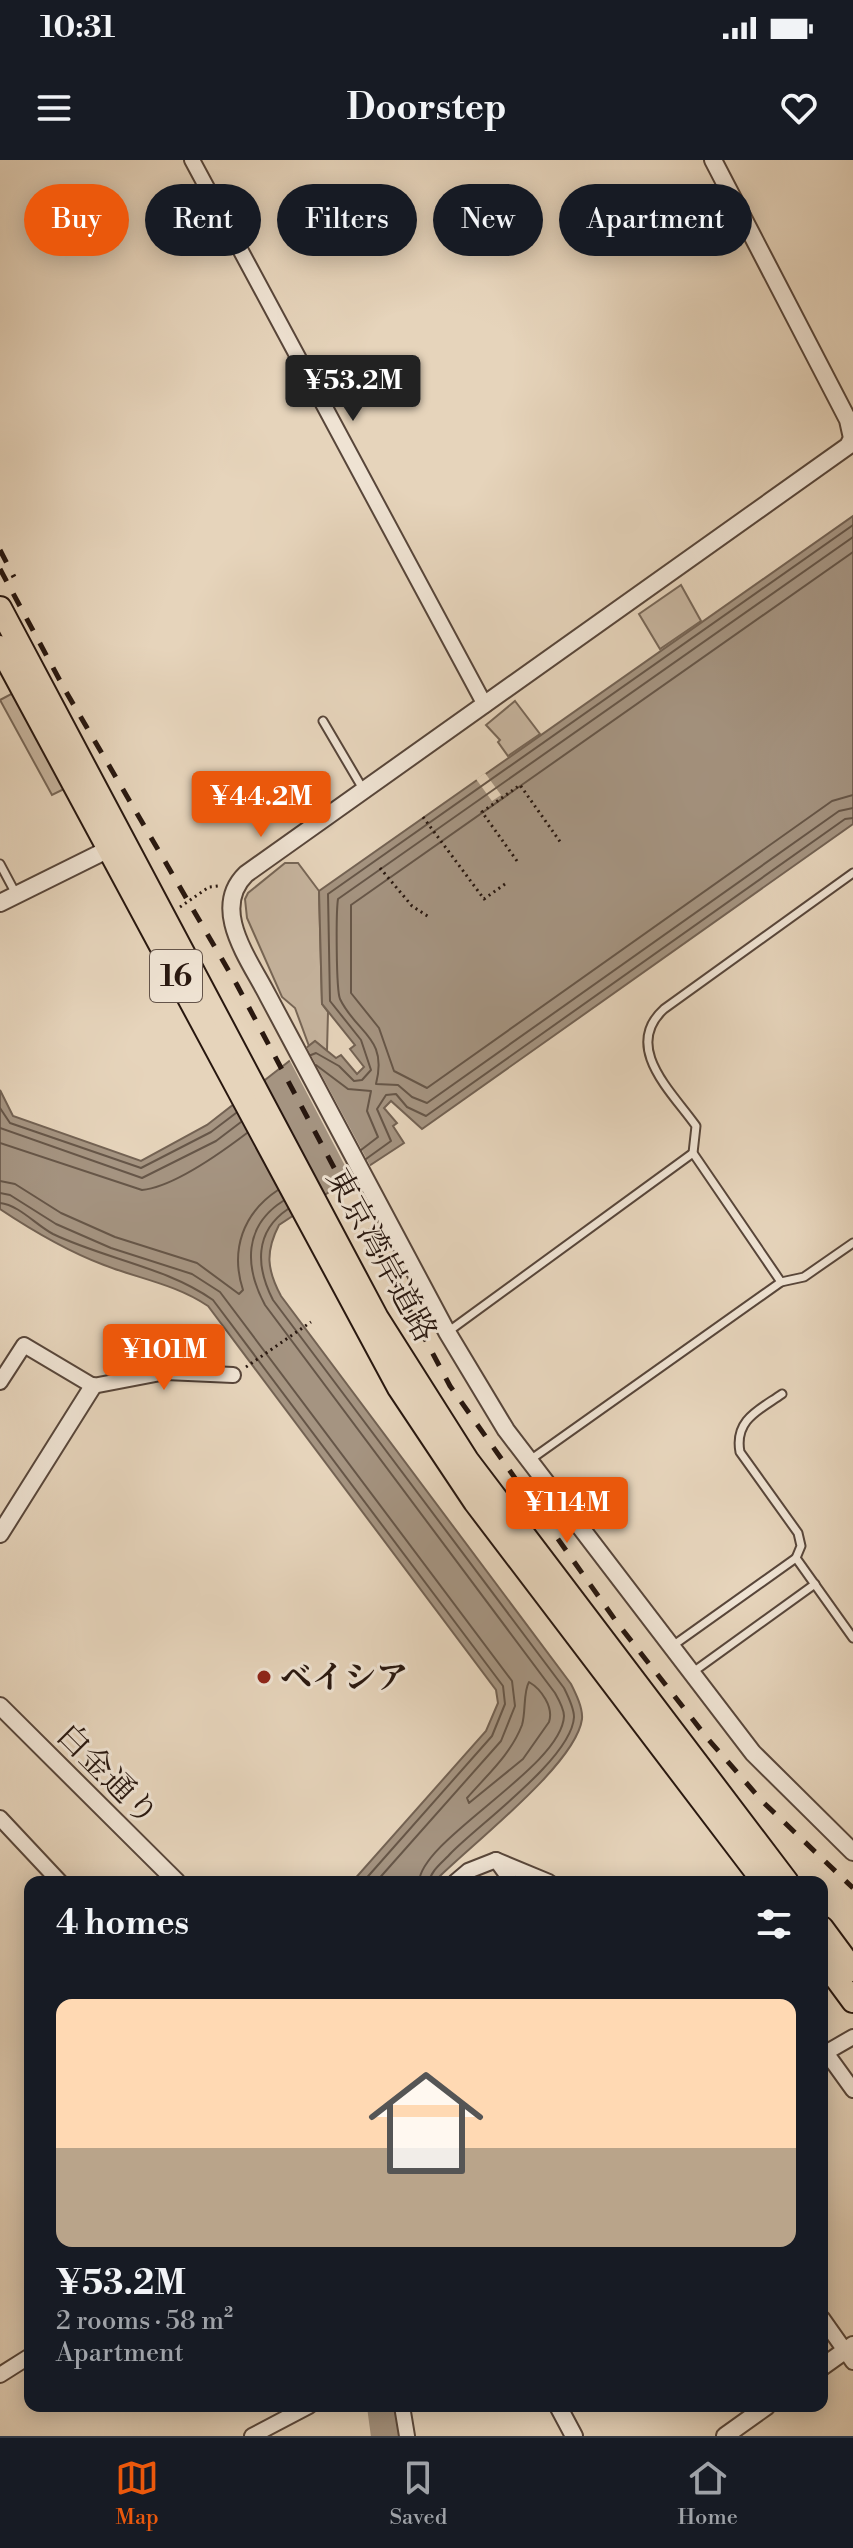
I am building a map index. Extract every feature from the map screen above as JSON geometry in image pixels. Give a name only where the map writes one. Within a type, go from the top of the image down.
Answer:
[{"type":"highway","name":"東京湾岸道路","points":[[0,608],[116,846],[309,1208],[399,1388],[436,1447],[759,1876]]},
{"type":"highway","name":"東京湾岸道路","points":[[0,647],[116,846]]},
{"type":"highway","name":"東京湾岸道路","points":[[309,1208],[467,1460],[782,1876]]},
{"type":"highway","points":[[828,1936],[853,1970]]},
{"type":"highway","points":[[828,1967],[853,2001]]},
{"type":"street","points":[[192,160],[485,705]]},
{"type":"street","points":[[713,160],[848,420],[852,438],[842,453],[238,883],[229,907],[234,925],[299,1052],[447,1332],[529,1461],[770,1773],[853,1852]]},
{"type":"street","points":[[0,903],[116,846]]},
{"type":"street","points":[[0,1382],[24,1345],[93,1386],[166,1372],[233,1375]]},
{"type":"street","points":[[0,1534],[93,1386]]},
{"type":"street","name":"白金通り","points":[[0,1706],[171,1876]]},
{"type":"street","points":[[0,1818],[54,1876]]},
{"type":"street","points":[[496,1860],[508,1876]]},
{"type":"street","points":[[462,1876],[496,1860],[535,1876]]},
{"type":"street","points":[[828,2048],[853,2037]]},
{"type":"street","points":[[828,2056],[853,2090]]},
{"type":"street","points":[[828,2325],[850,2352],[828,2364]]},
{"type":"street","points":[[0,2375],[24,2360]]},
{"type":"street","points":[[252,2436],[298,2412]]},
{"type":"street","points":[[403,2412],[407,2436]]},
{"type":"street","points":[[561,2412],[574,2436]]},
{"type":"street","points":[[726,2436],[759,2412]]},
{"type":"lane","points":[[323,721],[364,791]]},
{"type":"lane","points":[[0,864],[17,895]]},
{"type":"lane","points":[[781,1282],[693,1153],[696,1126],[648,1056],[647,1037],[655,1017],[853,873]]},
{"type":"lane","points":[[447,1332],[693,1153]]},
{"type":"lane","points":[[529,1461],[781,1282],[804,1277],[853,1243]]},
{"type":"lane","points":[[671,1647],[796,1558],[801,1546],[798,1533],[740,1452],[737,1439],[744,1422],[782,1394]]},
{"type":"lane","points":[[796,1558],[853,1638]]},
{"type":"lane","points":[[691,1674],[815,1584]]},
{"type":"path","points":[[517,861],[482,812],[520,785],[561,843]]},
{"type":"path","points":[[423,817],[484,899],[505,884]]},
{"type":"path","points":[[380,868],[412,906],[429,917]]},
{"type":"path","points":[[176,909],[209,887],[238,883]]},
{"type":"path","points":[[233,1375],[311,1322]]},
{"type":"shaded area","points":[[681,585],[701,621],[660,649],[639,614]]},
{"type":"shaded area","points":[[13,693],[64,789],[52,795],[0,700]]},
{"type":"shaded area","points":[[515,701],[540,734],[508,756],[498,742],[500,740],[486,725]]},
{"type":"shaded area","points":[[285,863],[298,863],[319,891],[322,1004],[328,1012],[327,1051],[315,1041],[309,1046],[295,1008],[282,997],[247,918],[245,899],[248,893]]},
{"type":"water","points":[[853,516],[853,824],[422,1129],[391,1101],[384,1108],[397,1123],[393,1126],[404,1143],[279,1225],[271,1244],[271,1269],[281,1296],[571,1684],[579,1701],[582,1719],[575,1738],[561,1759],[519,1804],[441,1876],[357,1876],[486,1731],[498,1703],[496,1690],[208,1306],[170,1287],[77,1253],[0,1209],[0,1090],[13,1116],[141,1161],[207,1125],[315,1041],[336,1058],[341,1055],[357,1074],[364,1067],[350,1049],[355,1045],[322,1004],[319,891]]},
{"type":"pier","points":[[485,773],[501,795],[492,801],[476,779]]},
{"type":"pier","points":[[306,1046],[372,1169],[353,1181],[289,1059]]},
{"type":"waterway","points":[[383,2412],[386,2436]]},
{"type":"railway","points":[[0,550],[14,577]]},
{"type":"railway","points":[[0,569],[65,690],[237,985],[450,1386],[618,1624],[708,1739],[763,1802],[853,1888]]},
{"type":"place","name":"ベイシア","points":[[264,1677]]}]
